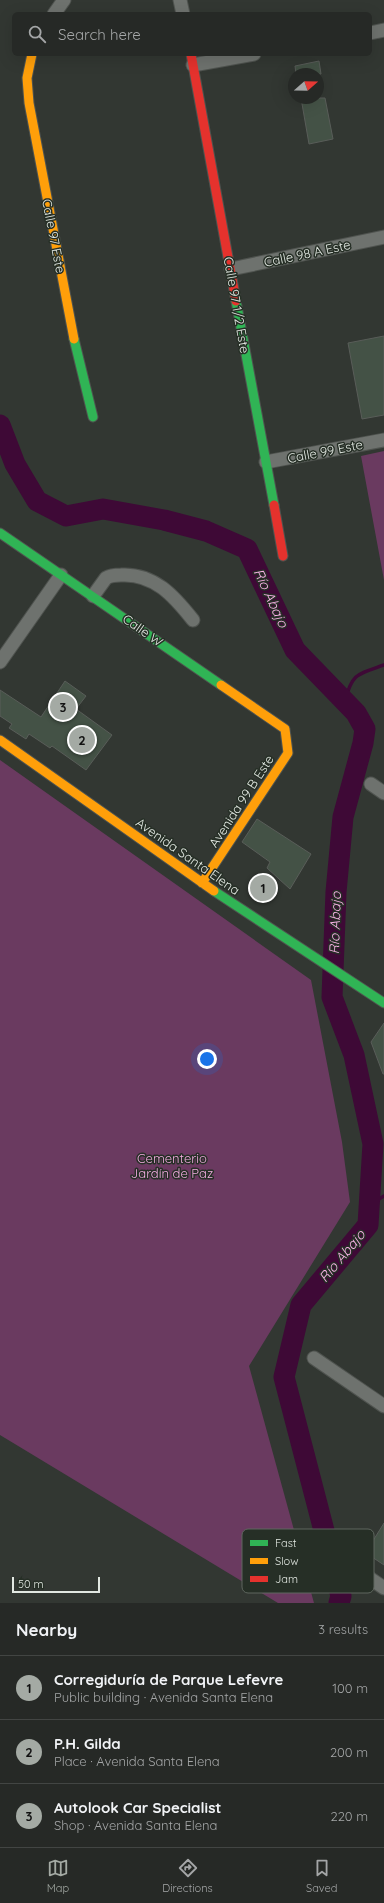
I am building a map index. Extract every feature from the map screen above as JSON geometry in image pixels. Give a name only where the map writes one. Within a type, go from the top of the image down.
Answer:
[{"type":"street","points":[[55,12],[64,0]]},
{"type":"street","points":[[180,0],[183,12]]},
{"type":"street","points":[[372,33],[384,30]]},
{"type":"street","name":"Calle 97 Este","points":[[32,56],[27,78],[29,103],[71,324],[93,417]]},
{"type":"street","points":[[192,60],[233,56]]},
{"type":"street","name":"Calle 97 1/2 Este","points":[[192,60],[283,556]]},
{"type":"street","name":"Calle 98 A Este","points":[[231,269],[384,237]]},
{"type":"street","name":"Calle 99 Este","points":[[266,462],[384,440]]},
{"type":"street","name":"Calle W","points":[[0,533],[285,729]]},
{"type":"street","points":[[93,596],[106,578],[134,574],[156,583],[180,604],[193,620]]},
{"type":"street","points":[[0,662],[61,575]]},
{"type":"street","name":"Avenida 99 B Este","points":[[202,883],[288,753],[285,729]]},
{"type":"street","name":"Avenida Santa Elena","points":[[0,740],[202,883],[381,1001]]},
{"type":"street","points":[[371,784],[384,793]]},
{"type":"street","points":[[314,1358],[384,1406]]},
{"type":"street","points":[[374,1581],[384,1588]]},
{"type":"green space","points":[[384,451],[384,580],[361,456]]},
{"type":"green space","name":"Cementerio Jardín de Paz","points":[[0,760],[311,980],[342,1142],[350,1202],[249,1366],[294,1529],[242,1529],[242,1581],[0,1435]]},
{"type":"green space","name":"Cementerio Jardín de Paz","points":[[261,1593],[311,1593],[314,1603],[278,1603]]},
{"type":"building","points":[[319,61],[320,68],[295,68],[295,66]]},
{"type":"building","points":[[325,98],[333,139],[309,144],[302,104],[324,104]]},
{"type":"building","points":[[384,336],[384,415],[362,419],[348,343]]},
{"type":"building","points":[[65,681],[86,696],[76,709],[112,735],[86,770],[52,746],[50,748],[29,734],[26,739],[9,728],[12,724],[0,716],[0,690],[41,717]]},
{"type":"building","points":[[257,819],[311,854],[290,889],[267,868],[270,862],[242,842]]},
{"type":"building","points":[[384,1023],[384,1074],[383,1074],[371,1042]]},
{"type":"building","points":[[384,1523],[384,1565],[374,1558],[374,1539]]},
{"type":"waterway","name":"Río Abajo","points":[[0,425],[15,464],[37,501],[66,516],[103,509],[164,520],[206,531],[247,549],[295,650],[356,713],[365,729],[363,743],[343,817],[336,892],[332,997],[354,1055],[373,1144],[368,1225],[301,1305],[284,1377],[324,1529]]},
{"type":"waterway","points":[[345,701],[350,685],[357,676],[368,670],[384,665]]},
{"type":"waterway","points":[[369,1205],[384,1196]]},
{"type":"waterway","name":"Río Abajo","points":[[339,1603],[340,1593]]},
{"type":"traffic: fast","points":[[236,301],[274,505]]},
{"type":"traffic: fast","points":[[74,339],[93,417]]},
{"type":"traffic: fast","points":[[0,533],[221,685]]},
{"type":"traffic: fast","points":[[214,891],[384,1003]]},
{"type":"traffic: slow","points":[[32,56],[27,78],[29,103],[74,339]]},
{"type":"traffic: slow","points":[[202,883],[288,753],[285,729],[221,685]]},
{"type":"traffic: slow","points":[[0,740],[214,891]]},
{"type":"traffic: jam","points":[[191,56],[236,301]]},
{"type":"traffic: jam","points":[[274,505],[283,556]]},
{"type":"place","name":"Autolook Car Specialist","points":[[63,707]]},
{"type":"place","name":"P.H. Gilda","points":[[82,740]]},
{"type":"place","name":"Corregiduría de Parque Lefevre","points":[[263,888]]}]
